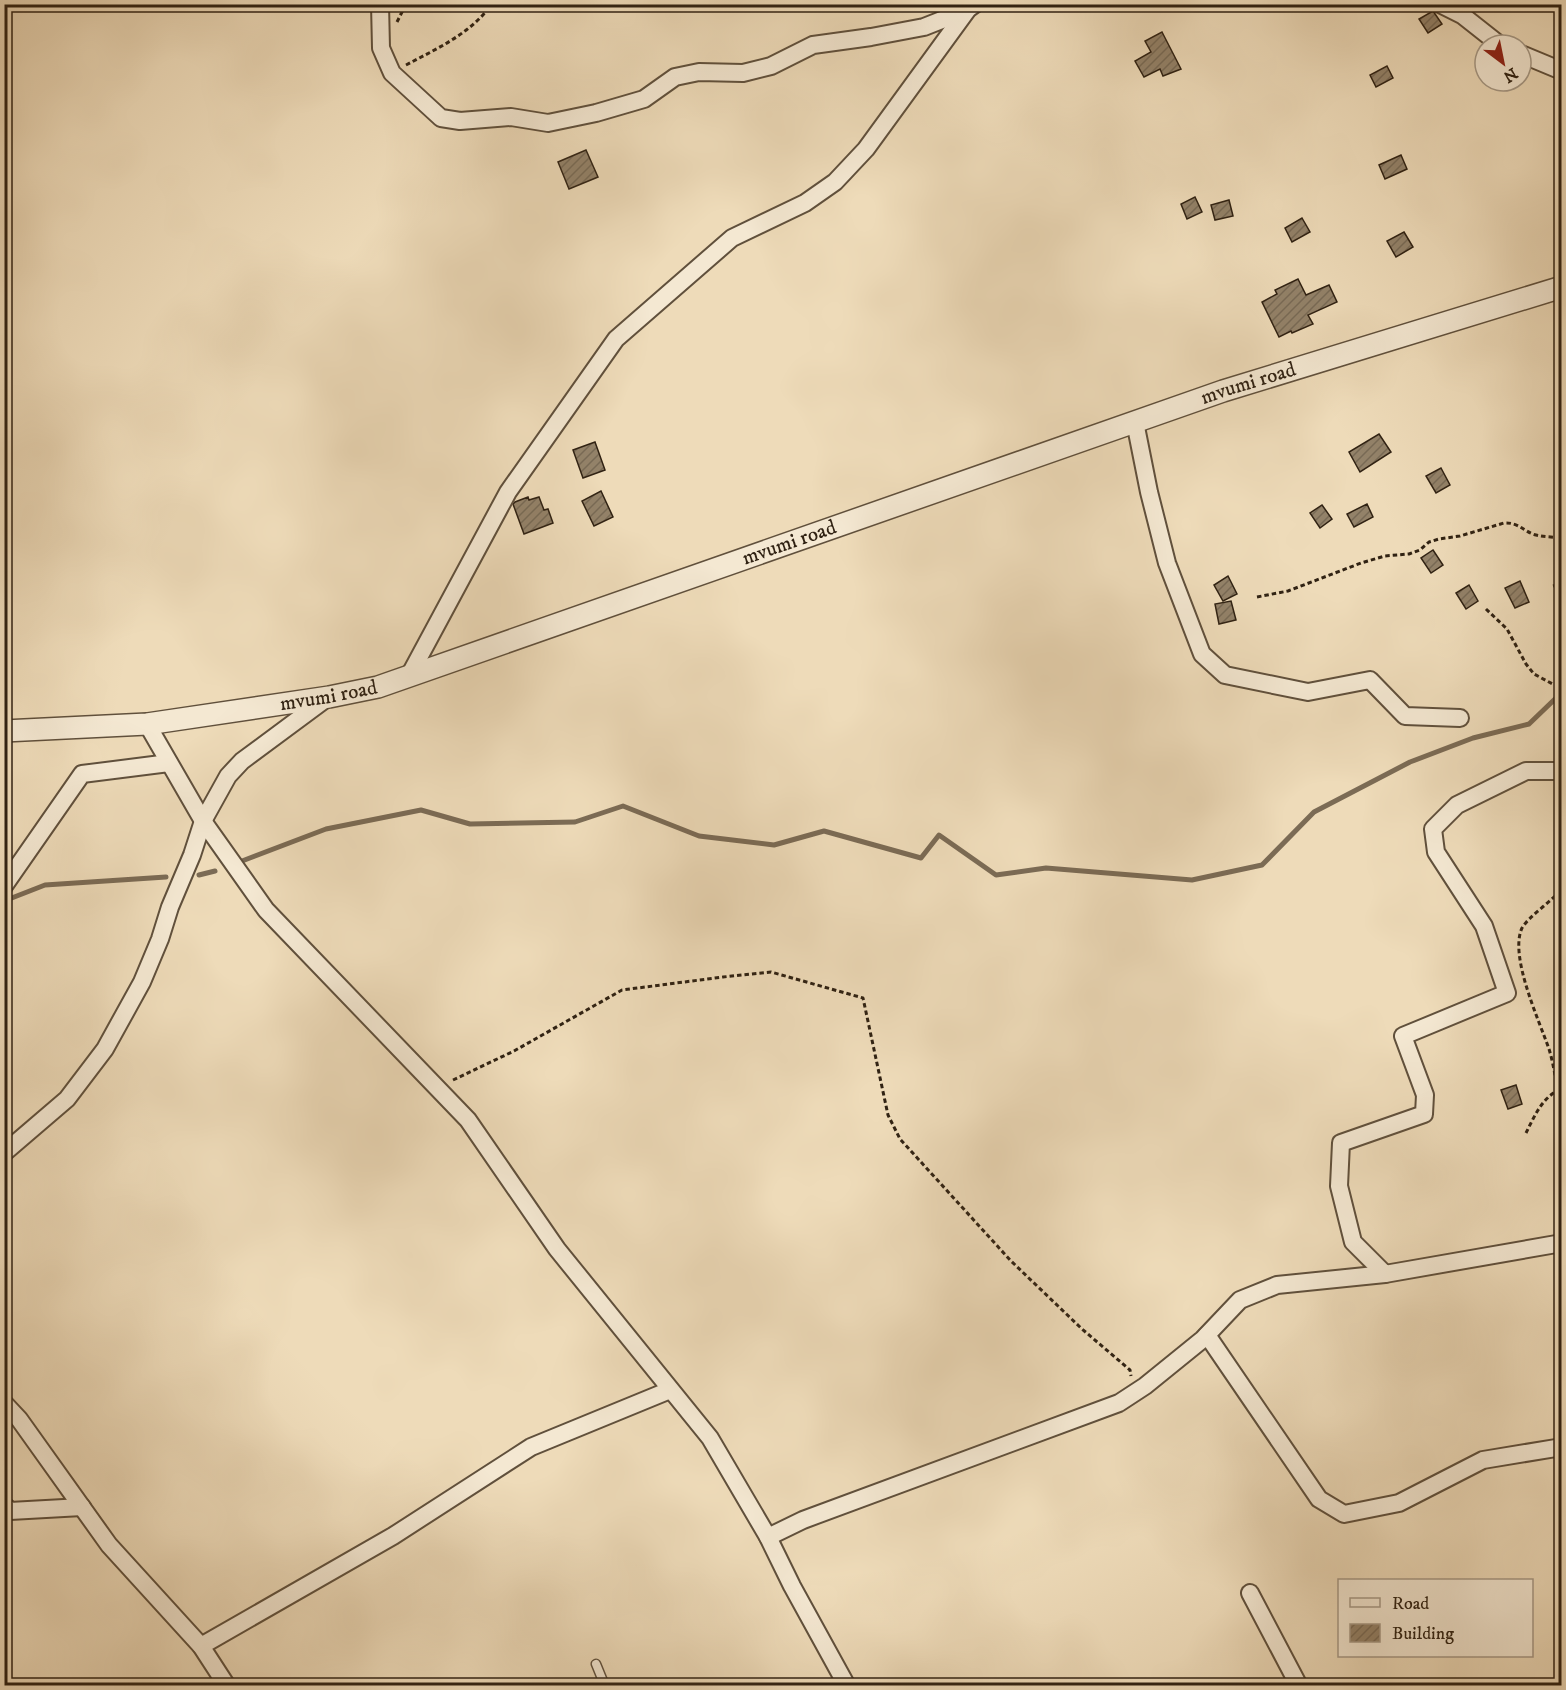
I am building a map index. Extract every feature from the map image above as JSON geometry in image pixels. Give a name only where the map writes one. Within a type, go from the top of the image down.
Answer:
[{"type":"street","points":[[380,4],[381,48],[392,73],[441,118],[460,122],[511,117],[548,123],[596,113],[644,99],[675,77],[699,72],[743,73],[771,66],[813,45],[924,27],[971,7]]},
{"type":"street","points":[[1440,4],[1462,15],[1485,33]]},
{"type":"street","points":[[409,676],[508,492],[616,339],[732,238],[805,203],[835,182],[866,149],[971,7]]},
{"type":"street","points":[[1533,59],[1562,71]]},
{"type":"street","name":"mvumi road","points":[[4,731],[147,724],[329,697],[378,687],[1223,391],[1562,287]]},
{"type":"street","points":[[1135,422],[1149,492],[1167,563],[1202,654],[1225,675],[1308,692],[1370,680],[1406,716],[1460,718]]},
{"type":"street","points":[[4,1153],[68,1099],[105,1049],[142,982],[203,821],[228,776],[242,761],[329,697]]},
{"type":"street","points":[[147,724],[203,821],[266,910],[468,1120],[556,1249],[710,1438],[768,1537],[847,1686]]},
{"type":"street","points":[[4,886],[82,774],[169,762]]},
{"type":"street","points":[[1385,1274],[1353,1242],[1338,1186],[1341,1143],[1424,1114],[1425,1095],[1403,1036],[1507,993],[1484,926],[1436,852],[1433,829],[1457,805],[1526,771],[1562,771]]},
{"type":"street","points":[[768,1537],[803,1520],[1119,1403],[1135,1393],[1207,1335],[1240,1300],[1277,1285],[1385,1274],[1562,1243]]},
{"type":"street","points":[[1207,1335],[1319,1499],[1344,1514],[1399,1503],[1484,1460],[1562,1447]]},
{"type":"street","points":[[201,1646],[393,1536],[531,1447],[670,1390]]},
{"type":"street","points":[[4,1402],[19,1419],[109,1545],[201,1646],[227,1686]]},
{"type":"street","points":[[4,1505],[9,1511],[82,1508]]},
{"type":"street","points":[[1250,1593],[1299,1686]]},
{"type":"lane","points":[[596,1664],[605,1686]]},
{"type":"path","points":[[392,73],[452,40],[481,19],[492,4]]},
{"type":"path","points":[[1558,4],[1562,8]]},
{"type":"path","points":[[1257,597],[1288,591],[1377,558],[1409,554],[1439,539],[1460,536],[1504,523],[1519,525],[1535,535],[1562,538]]},
{"type":"path","points":[[1552,586],[1562,584]]},
{"type":"path","points":[[1485,609],[1507,629],[1534,674],[1562,689]]},
{"type":"path","points":[[1562,832],[1556,841],[1556,849],[1562,873]]},
{"type":"path","points":[[1527,1133],[1536,1113],[1547,1099],[1560,1089],[1518,955],[1519,937],[1523,926],[1562,889]]},
{"type":"path","points":[[436,1088],[514,1051],[622,990],[771,972],[864,998],[888,1116],[900,1139],[1011,1261],[1082,1329],[1130,1370],[1135,1393]]},
{"type":"building","points":[[1433,11],[1442,24],[1428,33],[1419,19]]},
{"type":"building","points":[[1162,32],[1181,69],[1163,76],[1160,69],[1144,77],[1135,61],[1151,52],[1145,41]]},
{"type":"building","points":[[1387,66],[1393,78],[1376,87],[1370,75]]},
{"type":"building","points":[[586,150],[598,177],[569,189],[558,162]]},
{"type":"building","points":[[1401,155],[1407,169],[1385,179],[1379,165]]},
{"type":"building","points":[[1195,197],[1202,212],[1187,219],[1181,204]]},
{"type":"building","points":[[1229,200],[1233,216],[1215,220],[1211,205]]},
{"type":"building","points":[[1302,218],[1310,232],[1292,242],[1285,228]]},
{"type":"building","points":[[1404,232],[1413,247],[1396,257],[1387,241]]},
{"type":"building","points":[[1298,279],[1306,295],[1329,285],[1337,302],[1308,315],[1313,324],[1279,337],[1262,302],[1277,294],[1275,290]]},
{"type":"building","points":[[1379,434],[1391,452],[1360,472],[1349,452]]},
{"type":"building","points":[[595,442],[605,470],[583,478],[573,450]]},
{"type":"building","points":[[1441,468],[1450,485],[1436,493],[1426,476]]},
{"type":"building","points":[[601,491],[613,517],[594,526],[582,501]]},
{"type":"building","points":[[528,497],[529,500],[539,497],[544,510],[548,509],[553,523],[524,534],[513,504]]},
{"type":"building","points":[[1367,504],[1373,517],[1354,527],[1347,514]]},
{"type":"building","points":[[1322,505],[1332,519],[1320,528],[1310,513]]},
{"type":"building","points":[[1433,550],[1443,565],[1431,573],[1421,558]]},
{"type":"building","points":[[1228,576],[1237,594],[1223,601],[1214,585]]},
{"type":"building","points":[[1520,581],[1529,602],[1515,608],[1505,588]]},
{"type":"building","points":[[1469,585],[1478,601],[1466,609],[1456,593]]},
{"type":"building","points":[[1231,601],[1236,620],[1219,624],[1215,604]]},
{"type":"building","points":[[1516,1085],[1522,1104],[1508,1109],[1501,1090]]},
{"type":"waterway","points":[[242,861],[326,829],[421,810],[470,824],[575,822],[623,806],[699,836],[774,845],[824,831],[921,858],[939,835],[996,875],[1046,868],[1192,880],[1262,865],[1314,812],[1410,762],[1473,738],[1529,724],[1555,699],[1562,698]]},
{"type":"waterway","points":[[199,875],[215,871]]},
{"type":"waterway","points":[[4,901],[45,885],[166,877]]}]
